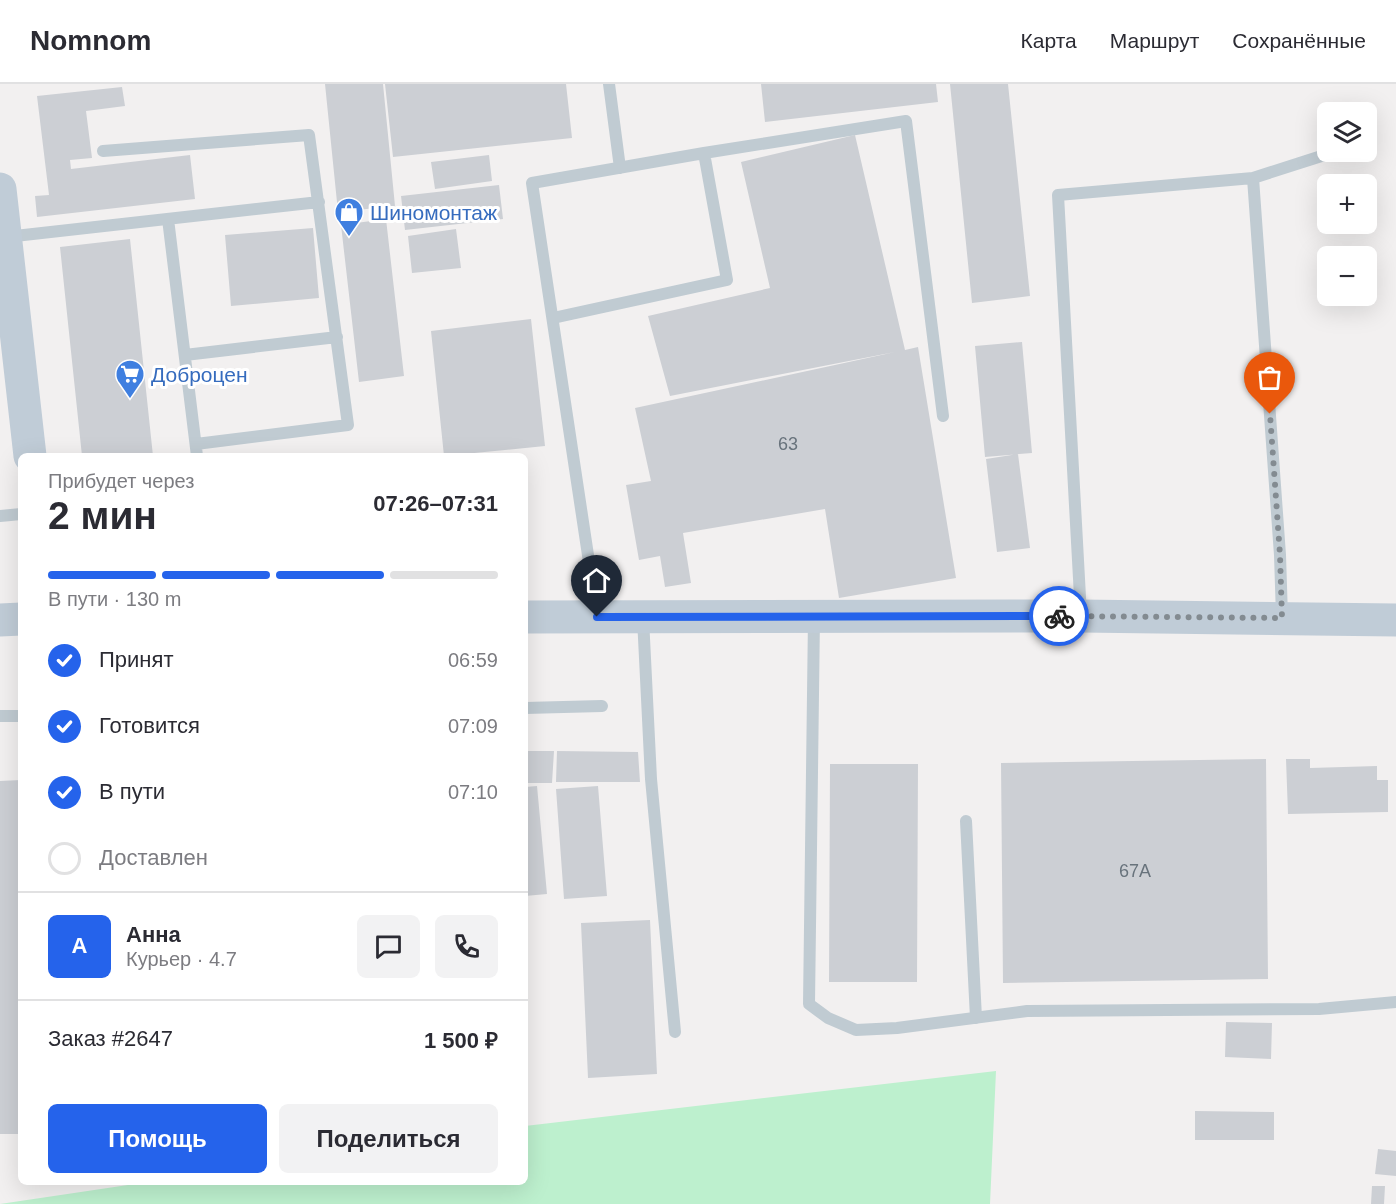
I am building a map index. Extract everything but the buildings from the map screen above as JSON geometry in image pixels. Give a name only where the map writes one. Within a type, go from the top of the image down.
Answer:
[{"type":"main road","points":[[0,189],[30,453]]},
{"type":"main road","points":[[528,617],[1081,616],[1396,620]]},
{"type":"main road","points":[[0,620],[18,619]]},
{"type":"lane","points":[[609,84],[620,168]]},
{"type":"lane","points":[[597,617],[532,183],[906,121],[944,416]]},
{"type":"lane","points":[[103,151],[309,135],[348,425],[196,450],[168,219]]},
{"type":"lane","points":[[553,318],[727,280],[704,153]]},
{"type":"lane","points":[[1081,616],[1058,195],[1253,178],[1317,157]]},
{"type":"lane","points":[[1253,178],[1279,543],[1282,618]]},
{"type":"lane","points":[[4,237],[319,202]]},
{"type":"lane","points":[[185,355],[337,337]]},
{"type":"lane","points":[[0,516],[18,514]]},
{"type":"lane","points":[[814,616],[809,1004],[828,1018],[856,1030],[897,1028],[1028,1011],[1319,1010],[1396,1002]]},
{"type":"lane","points":[[643,617],[651,779],[675,1032]]},
{"type":"lane","points":[[528,708],[602,706]]},
{"type":"lane","points":[[0,716],[18,716]]},
{"type":"lane","points":[[966,821],[976,1018]]},
{"type":"green space","points":[[996,1071],[990,1204],[0,1204],[128,1185],[528,1185],[528,1126]]},
{"type":"way so far","points":[[1059,616],[1282,618],[1270,414]]},
{"type":"place","name":"Шиномонтаж","points":[[349,238]]},
{"type":"place","name":"Доброцен","points":[[130,400]]},
{"type":"route","points":[[597,617],[1059,616]]}]
